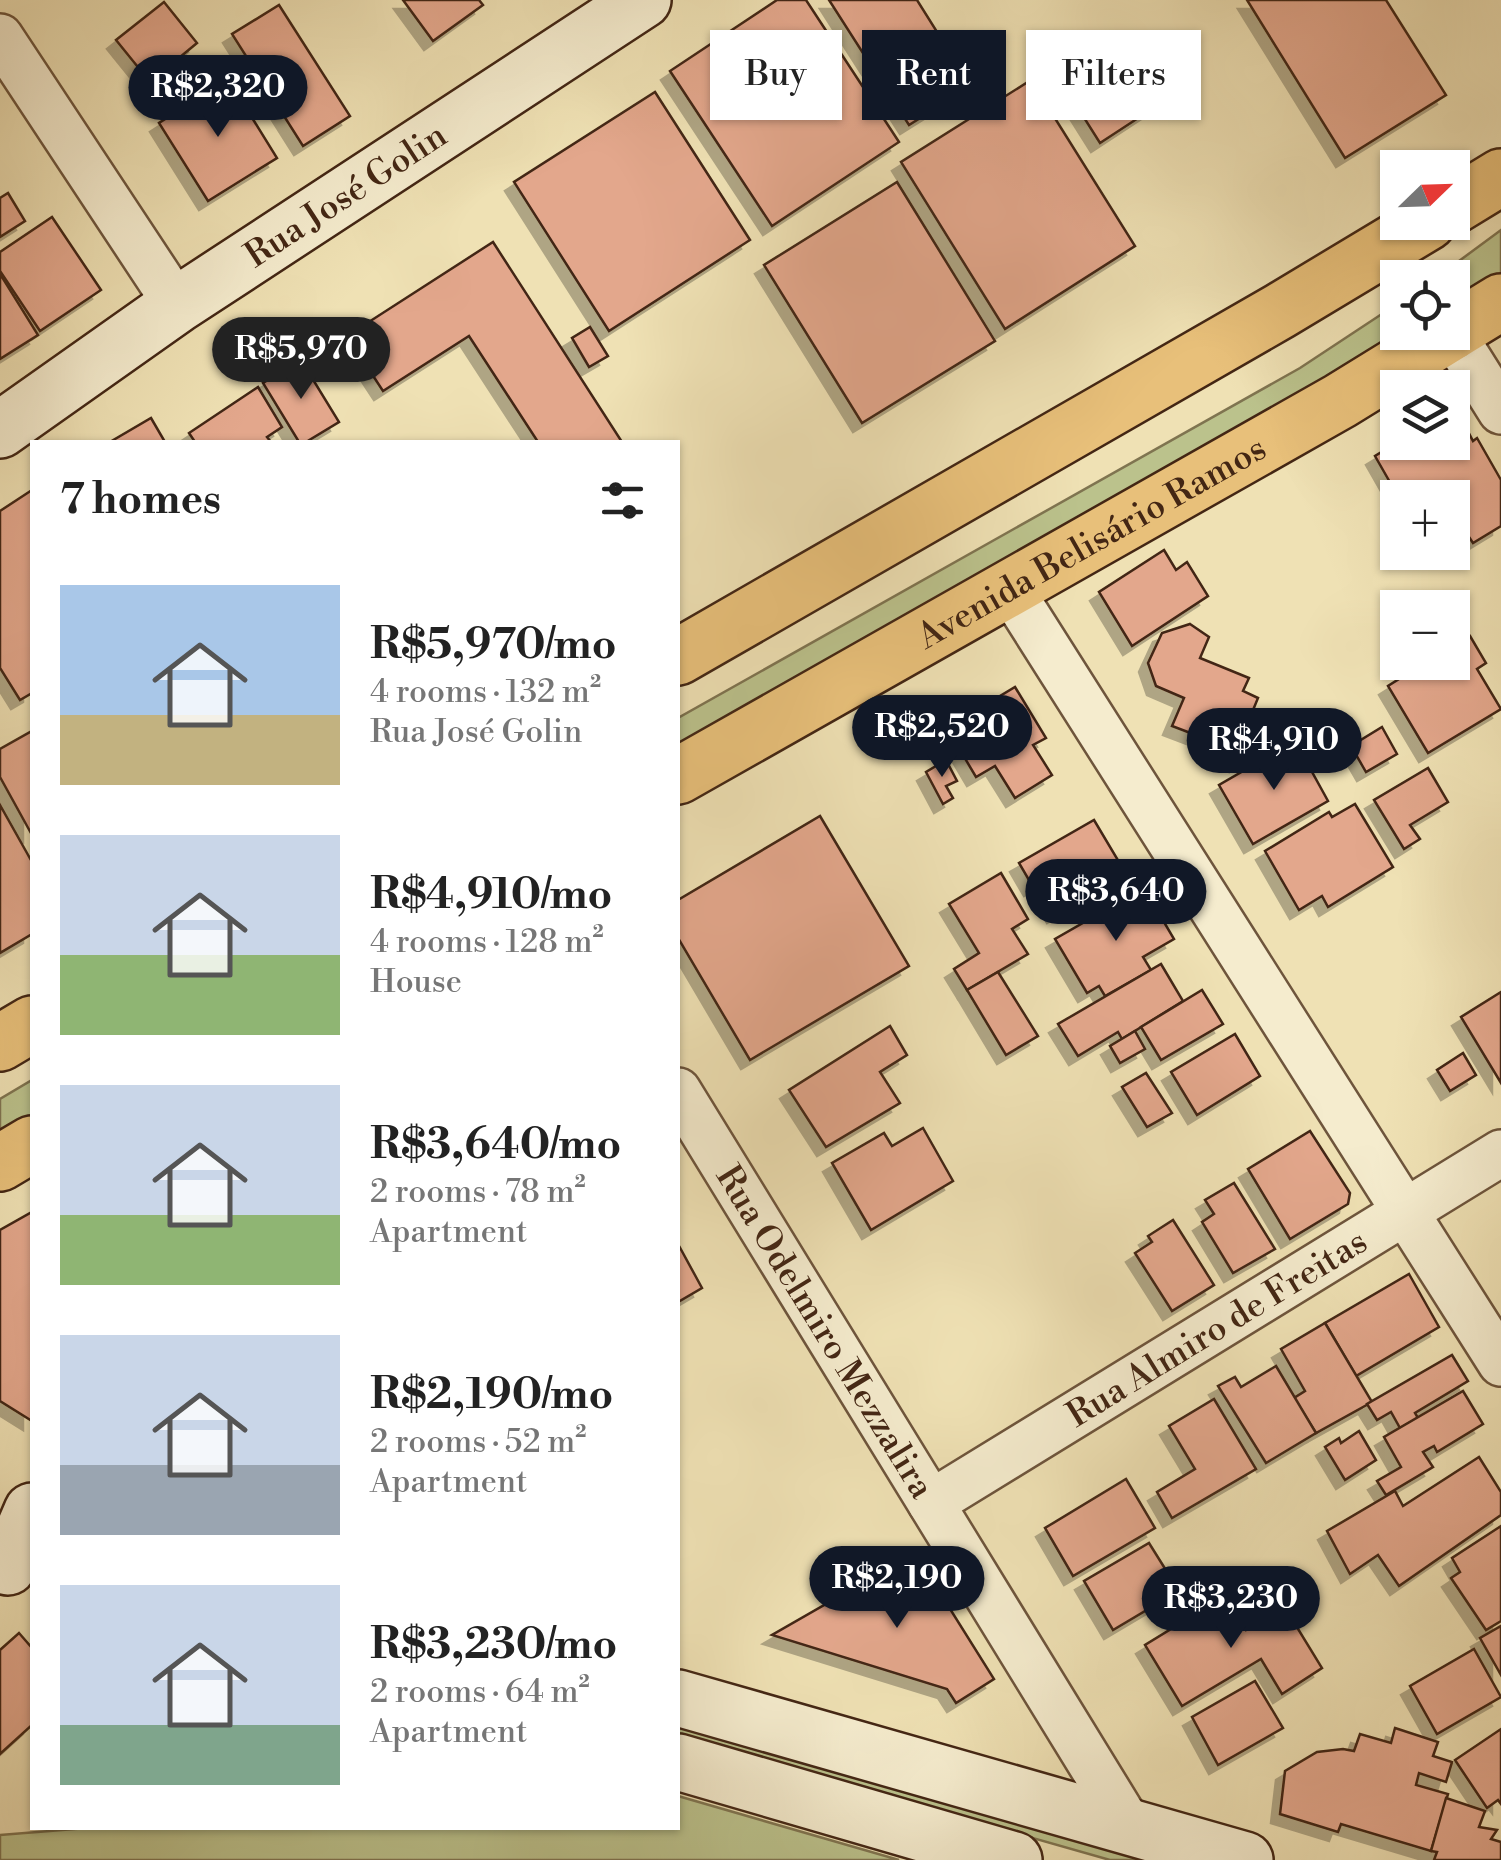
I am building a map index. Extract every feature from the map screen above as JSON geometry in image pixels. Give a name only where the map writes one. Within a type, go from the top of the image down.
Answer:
[{"type":"main road","name":"Rua José Golin","points":[[0,430],[177,305],[643,0]]},
{"type":"main road","points":[[1470,196],[1501,177]]},
{"type":"main road","points":[[680,655],[1233,339],[1398,240]]},
{"type":"main road","name":"Avenida Belisário Ramos","points":[[1470,321],[1501,302]]},
{"type":"main road","name":"Avenida Belisário Ramos","points":[[680,775],[1340,401],[1423,350]]},
{"type":"main road","points":[[0,1043],[30,1025]]},
{"type":"main road","points":[[0,1163],[30,1145]]},
{"type":"main road","points":[[0,1500],[30,1510]]},
{"type":"main road","points":[[14,1569],[30,1517]]},
{"type":"main road","points":[[680,1699],[1245,1860]]},
{"type":"main road","points":[[680,1763],[1014,1860]]},
{"type":"street","points":[[0,37],[177,305]]},
{"type":"street","points":[[1463,350],[1501,411]]},
{"type":"street","points":[[1010,589],[1501,1362]]},
{"type":"street","name":"Rua Odelmiro Mezzalira","points":[[680,1094],[1130,1829]]},
{"type":"street","name":"Rua Almiro de Freitas","points":[[931,1504],[1501,1153]]},
{"type":"green space","points":[[1501,230],[1501,279],[1470,301],[1470,260],[1460,260]]},
{"type":"green space","points":[[1380,315],[1380,350],[1395,350],[680,751],[680,717],[1300,368]]},
{"type":"green space","points":[[30,1081],[30,1115],[0,1133],[0,1099]]},
{"type":"green space","points":[[680,1719],[1179,1860],[1110,1860],[680,1738]]},
{"type":"green space","points":[[680,1797],[899,1860],[0,1860],[0,1835],[62,1830],[680,1830]]},
{"type":"building","points":[[403,0],[479,0],[483,5],[433,41]]},
{"type":"building","points":[[777,0],[806,0],[826,30],[732,30]]},
{"type":"building","points":[[829,0],[917,0],[936,30],[862,30],[862,52]]},
{"type":"building","points":[[1247,0],[1386,0],[1446,95],[1345,158]]},
{"type":"building","points":[[164,2],[197,43],[150,82],[116,40]]},
{"type":"building","points":[[279,5],[350,116],[303,146],[232,34]]},
{"type":"building","points":[[710,44],[710,120],[842,120],[842,55],[862,86],[862,120],[885,120],[899,142],[772,226],[670,71]]},
{"type":"building","points":[[228,79],[277,158],[208,201],[159,123]]},
{"type":"building","points":[[1026,83],[1026,120],[1056,120],[1135,246],[1005,329],[901,162],[968,120],[1006,120],[1006,96]]},
{"type":"building","points":[[655,92],[750,240],[609,331],[514,182]]},
{"type":"building","points":[[1085,120],[1135,120],[1100,143]]},
{"type":"building","points":[[897,182],[995,341],[862,423],[764,265]]},
{"type":"building","points":[[8,193],[25,221],[0,237],[0,198]]},
{"type":"building","points":[[52,217],[101,290],[40,331],[0,271],[0,252]]},
{"type":"building","points":[[493,242],[621,440],[537,440],[469,336],[383,391],[347,336]]},
{"type":"building","points":[[0,274],[38,335],[0,359]]},
{"type":"building","points":[[590,327],[608,356],[589,367],[572,338]]},
{"type":"building","points":[[301,360],[339,422],[309,440],[298,440],[263,383]]},
{"type":"building","points":[[258,387],[282,427],[267,437],[269,440],[194,440],[189,433]]},
{"type":"building","points":[[151,418],[164,440],[113,440]]},
{"type":"building","points":[[1470,435],[1473,441],[1477,438],[1501,480],[1501,526],[1473,543],[1470,480],[1389,480],[1375,456],[1380,453],[1380,460],[1470,460]]},
{"type":"building","points":[[30,491],[30,694],[20,700],[0,668],[0,511]]},
{"type":"building","points":[[1164,550],[1176,570],[1187,562],[1208,596],[1132,646],[1099,592]]},
{"type":"building","points":[[1190,624],[1209,637],[1200,658],[1249,678],[1243,691],[1258,698],[1251,715],[1258,719],[1238,763],[1205,748],[1209,740],[1172,726],[1184,698],[1156,686],[1148,663],[1162,633]]},
{"type":"building","points":[[1470,636],[1486,663],[1477,669],[1501,709],[1428,753],[1388,686],[1398,680],[1470,680]]},
{"type":"building","points":[[1015,687],[1046,738],[1033,745],[1052,775],[1015,798],[995,766],[976,777],[947,728]]},
{"type":"building","points":[[1382,727],[1397,754],[1366,772],[1351,746]]},
{"type":"building","points":[[30,732],[30,831],[0,777],[0,749]]},
{"type":"building","points":[[1295,741],[1328,801],[1253,844],[1219,785]]},
{"type":"building","points":[[946,760],[957,781],[946,786],[953,798],[943,804],[926,772]]},
{"type":"building","points":[[1428,768],[1448,802],[1410,825],[1420,839],[1404,849],[1374,800]]},
{"type":"building","points":[[1355,804],[1393,867],[1328,907],[1322,896],[1299,910],[1265,851],[1329,812],[1332,817]]},
{"type":"building","points":[[0,805],[30,858],[30,935],[0,953]]},
{"type":"building","points":[[820,816],[909,966],[750,1060],[680,941],[680,899]]},
{"type":"building","points":[[1094,820],[1125,872],[1056,914],[1038,884],[1033,887],[1019,863]]},
{"type":"building","points":[[1001,873],[1028,919],[1012,929],[1028,954],[967,990],[954,969],[979,953],[949,904]]},
{"type":"building","points":[[1144,888],[1174,939],[1143,957],[1151,970],[1105,996],[1099,986],[1087,993],[1055,939]]},
{"type":"building","points":[[1161,964],[1183,1001],[1122,1039],[1118,1032],[1078,1056],[1058,1024]]},
{"type":"building","points":[[998,972],[1038,1036],[1006,1055],[967,990]]},
{"type":"building","points":[[1202,990],[1223,1024],[1161,1060],[1141,1027]]},
{"type":"building","points":[[1501,992],[1501,1083],[1461,1017]]},
{"type":"building","points":[[890,1026],[907,1055],[880,1072],[900,1103],[826,1147],[789,1090]]},
{"type":"building","points":[[1135,1031],[1145,1049],[1120,1063],[1110,1046]]},
{"type":"building","points":[[1235,1034],[1260,1076],[1197,1115],[1171,1072]]},
{"type":"building","points":[[1463,1053],[1476,1075],[1450,1091],[1437,1070]]},
{"type":"building","points":[[1146,1073],[1172,1113],[1147,1127],[1122,1087]]},
{"type":"building","points":[[923,1128],[953,1181],[871,1230],[832,1163],[884,1133],[892,1146]]},
{"type":"building","points":[[1310,1131],[1350,1193],[1348,1204],[1290,1239],[1248,1169]]},
{"type":"building","points":[[1234,1183],[1275,1249],[1233,1273],[1202,1222],[1214,1214],[1205,1200]]},
{"type":"building","points":[[30,1213],[30,1420],[0,1401],[0,1230]]},
{"type":"building","points":[[1173,1220],[1214,1285],[1172,1311],[1135,1253],[1152,1242],[1148,1236]]},
{"type":"building","points":[[680,1248],[702,1288],[680,1301]]},
{"type":"building","points":[[1409,1274],[1439,1327],[1356,1376],[1325,1323]]},
{"type":"building","points":[[1325,1323],[1372,1402],[1316,1433],[1294,1398],[1305,1391],[1281,1349]]},
{"type":"building","points":[[1452,1355],[1468,1381],[1415,1413],[1418,1418],[1400,1428],[1391,1412],[1377,1420],[1367,1404]]},
{"type":"building","points":[[1276,1366],[1316,1433],[1266,1463],[1218,1386],[1235,1377],[1241,1387]]},
{"type":"building","points":[[1463,1391],[1483,1424],[1437,1452],[1434,1446],[1423,1452],[1433,1467],[1386,1495],[1377,1481],[1401,1467],[1384,1437]]},
{"type":"building","points":[[1214,1399],[1256,1469],[1172,1518],[1157,1492],[1195,1469],[1169,1426]]},
{"type":"building","points":[[1359,1431],[1376,1460],[1345,1480],[1325,1447],[1339,1438],[1341,1443]]},
{"type":"building","points":[[1479,1457],[1501,1492],[1501,1515],[1399,1586],[1378,1555],[1350,1574],[1327,1531],[1395,1491],[1403,1506]]},
{"type":"building","points":[[1126,1479],[1155,1528],[1073,1576],[1045,1528]]},
{"type":"building","points":[[1501,1526],[1501,1621],[1486,1630],[1451,1578],[1460,1572],[1452,1558]]},
{"type":"building","points":[[1149,1543],[1169,1575],[1178,1570],[1187,1586],[1113,1630],[1084,1581]]},
{"type":"building","points":[[915,1553],[994,1679],[956,1703],[947,1689],[772,1635]]},
{"type":"building","points":[[1225,1596],[1246,1630],[1284,1606],[1322,1668],[1282,1694],[1261,1659],[1182,1706],[1145,1645]]},
{"type":"building","points":[[1501,1626],[1501,1675],[1480,1638]]},
{"type":"building","points":[[19,1633],[30,1646],[30,1727],[0,1754],[0,1650]]},
{"type":"building","points":[[1474,1649],[1501,1697],[1437,1734],[1410,1686]]},
{"type":"building","points":[[1255,1681],[1283,1728],[1218,1765],[1192,1717]]},
{"type":"building","points":[[1395,1728],[1438,1742],[1433,1756],[1452,1762],[1446,1782],[1419,1773],[1416,1785],[1448,1794],[1431,1851],[1341,1824],[1338,1832],[1280,1814],[1285,1771],[1317,1752],[1354,1751],[1360,1734],[1391,1743]]},
{"type":"building","points":[[1501,1729],[1501,1804],[1498,1800],[1487,1808],[1455,1760]]},
{"type":"building","points":[[1446,1798],[1485,1811],[1479,1827],[1497,1830],[1491,1839],[1501,1842],[1501,1860],[1434,1860],[1437,1852],[1431,1851]]}]
